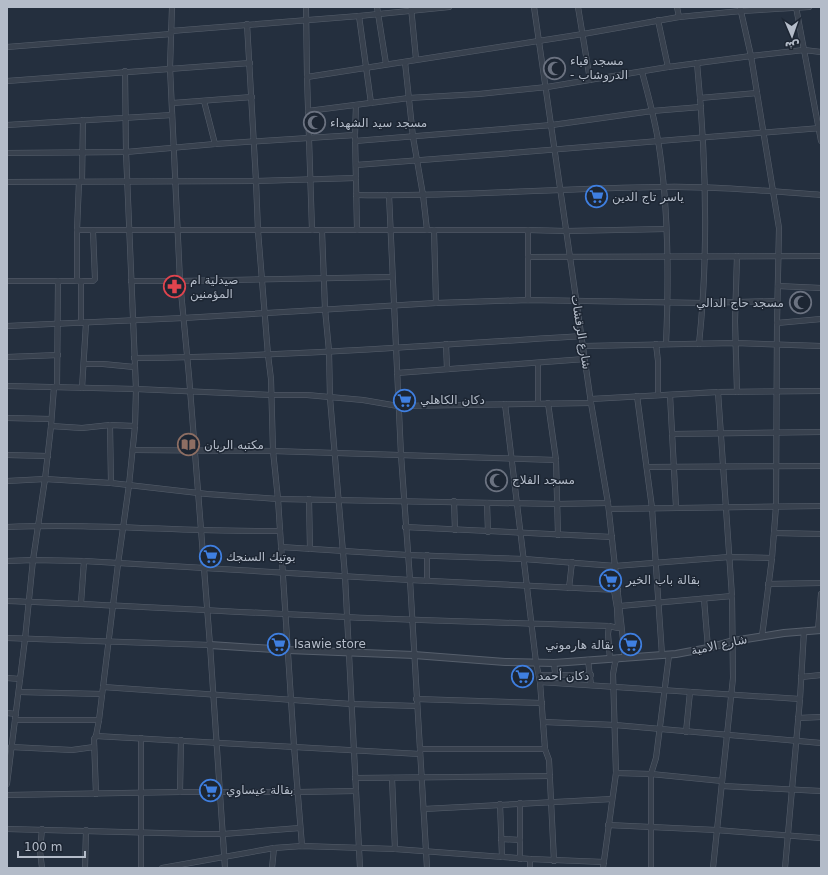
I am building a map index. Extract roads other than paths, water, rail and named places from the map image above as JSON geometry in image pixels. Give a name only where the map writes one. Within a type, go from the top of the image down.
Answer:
[{"type":"street","points":[[172,7],[170,68],[173,103],[172,115],[180,282],[188,358],[225,868]]},
{"type":"street","points":[[306,7],[312,230]]},
{"type":"street","points":[[377,7],[386,64]]},
{"type":"street","points":[[7,47],[247,24],[360,16],[411,9],[449,7]]},
{"type":"street","name":"شارع الرقشات","points":[[534,7],[547,87],[560,189],[591,401],[609,509],[616,590],[620,606],[625,658]]},
{"type":"street","points":[[578,7],[590,80]]},
{"type":"street","points":[[677,7],[679,17]]},
{"type":"street","points":[[307,77],[583,34],[679,17],[740,9],[809,7]]},
{"type":"street","points":[[796,8],[820,128],[821,141]]},
{"type":"street","points":[[411,9],[416,59]]},
{"type":"street","points":[[740,9],[751,56],[779,228],[776,344],[776,506],[772,558],[762,636]]},
{"type":"street","points":[[360,16],[371,103]]},
{"type":"street","points":[[658,20],[668,67]]},
{"type":"street","points":[[247,24],[261,280],[271,379],[273,451],[278,499],[290,699],[302,846]]},
{"type":"street","points":[[308,111],[409,98],[479,94],[547,87],[668,67],[751,56],[804,50],[821,52]]},
{"type":"street","points":[[7,82],[125,71],[250,62]]},
{"type":"street","points":[[405,62],[416,160],[424,195],[427,230]]},
{"type":"street","points":[[697,63],[703,137],[705,188],[703,302],[698,344]]},
{"type":"street","points":[[96,794],[94,739],[99,720],[129,485],[135,426],[136,389],[126,152],[125,71]]},
{"type":"street","points":[[642,72],[658,141],[663,187],[668,256],[666,344]]},
{"type":"street","points":[[700,98],[757,93]]},
{"type":"street","points":[[173,103],[252,97]]},
{"type":"street","points":[[204,101],[215,144]]},
{"type":"street","points":[[356,105],[355,142],[357,230]]},
{"type":"street","points":[[355,142],[552,125],[652,111],[701,107]]},
{"type":"street","points":[[7,125],[172,115]]},
{"type":"street","points":[[82,388],[84,364],[84,323],[79,281],[77,230],[83,120]]},
{"type":"street","points":[[356,164],[820,128]]},
{"type":"street","points":[[7,153],[126,152],[174,149],[215,144],[355,135]]},
{"type":"street","points":[[7,182],[256,181],[356,178]]},
{"type":"street","points":[[356,195],[424,195],[560,189],[663,187],[773,191],[821,195]]},
{"type":"street","points":[[389,195],[398,406],[427,868]]},
{"type":"street","points":[[77,230],[566,231],[666,229]]},
{"type":"street","points":[[434,230],[436,303]]},
{"type":"street","points":[[528,230],[528,300]]},
{"type":"street","points":[[7,281],[94,280],[93,231]]},
{"type":"street","points":[[322,231],[325,309],[329,351],[330,398],[336,453],[343,550],[360,868]]},
{"type":"street","points":[[528,256],[821,256]]},
{"type":"street","points":[[737,256],[735,306],[737,392]]},
{"type":"street","points":[[131,281],[180,282],[392,277]]},
{"type":"street","points":[[7,784],[9,757],[12,747],[19,692],[33,560],[52,418],[58,355],[58,281]]},
{"type":"street","points":[[778,286],[821,288]]},
{"type":"street","points":[[7,326],[183,318],[436,303],[528,300],[668,302],[777,301]]},
{"type":"street","points":[[777,323],[821,320]]},
{"type":"street","points":[[134,358],[188,358],[268,355],[582,336]]},
{"type":"street","points":[[584,346],[735,343],[821,346]]},
{"type":"street","points":[[446,344],[447,369]]},
{"type":"street","points":[[656,344],[658,395]]},
{"type":"street","points":[[7,357],[58,355]]},
{"type":"street","points":[[397,373],[585,359]]},
{"type":"street","points":[[538,363],[538,404]]},
{"type":"street","points":[[84,364],[134,367]]},
{"type":"street","points":[[7,386],[307,395],[363,400],[398,406],[538,404],[591,401],[638,396],[718,392],[821,391]]},
{"type":"street","points":[[713,868],[733,678],[732,596],[718,392]]},
{"type":"street","points":[[670,395],[676,507]]},
{"type":"street","points":[[638,396],[652,508],[662,655]]},
{"type":"street","points":[[548,403],[556,460],[558,535]]},
{"type":"street","points":[[505,404],[536,662],[540,682],[545,749],[549,760],[554,861]]},
{"type":"street","points":[[7,418],[52,418]]},
{"type":"street","points":[[51,426],[82,428],[110,424],[135,426]]},
{"type":"street","points":[[110,424],[111,483]]},
{"type":"street","points":[[672,434],[821,432]]},
{"type":"street","points":[[133,450],[273,451],[556,460]]},
{"type":"street","points":[[7,455],[48,456]]},
{"type":"street","points":[[648,468],[821,466]]},
{"type":"street","points":[[7,481],[45,479],[111,483],[198,493],[278,499],[557,504],[608,503]]},
{"type":"street","points":[[310,499],[310,548]]},
{"type":"street","points":[[454,501],[455,530]]},
{"type":"street","points":[[487,503],[488,532]]},
{"type":"street","points":[[609,509],[726,506],[821,506]]},
{"type":"street","points":[[7,527],[38,525],[123,526],[201,530],[280,531]]},
{"type":"street","points":[[405,527],[612,537]]},
{"type":"street","points":[[774,533],[821,534]]},
{"type":"street","points":[[281,547],[407,555],[524,559],[615,566],[729,557],[772,558]]},
{"type":"street","points":[[427,555],[427,581]]},
{"type":"street","points":[[7,561],[33,560],[84,562],[283,574],[616,590],[618,628],[608,626],[346,617],[113,606],[81,603],[7,601]]},
{"type":"street","points":[[81,603],[84,562]]},
{"type":"street","points":[[569,588],[572,562]]},
{"type":"street","points":[[768,584],[821,583]]},
{"type":"street","points":[[820,630],[821,594]]},
{"type":"street","points":[[620,606],[732,596]]},
{"type":"street","points":[[704,599],[708,648]]},
{"type":"street","points":[[608,626],[610,658]]},
{"type":"street","name":"شارع الامية","points":[[210,645],[348,653],[414,655],[505,662],[554,663],[669,655],[762,636],[820,630]]},
{"type":"street","points":[[785,868],[800,699],[804,631]]},
{"type":"street","points":[[7,638],[210,645]]},
{"type":"street","points":[[651,868],[651,774],[656,758],[669,655]]},
{"type":"street","points":[[163,868],[274,848],[302,846],[395,849],[603,865],[616,773],[614,668],[617,658]]},
{"type":"street","points":[[588,660],[591,685]]},
{"type":"street","points":[[554,663],[554,673],[556,675]]},
{"type":"street","points":[[539,675],[591,675]]},
{"type":"street","points":[[801,677],[821,675]]},
{"type":"street","points":[[7,678],[20,680]]},
{"type":"street","points":[[540,682],[800,699]]},
{"type":"street","points":[[103,687],[351,704],[417,706]]},
{"type":"street","points":[[19,692],[102,694]]},
{"type":"street","points":[[686,732],[690,692]]},
{"type":"street","points":[[416,699],[542,703]]},
{"type":"street","points":[[7,713],[16,714]]},
{"type":"street","points":[[798,718],[821,717]]},
{"type":"street","points":[[15,720],[99,720]]},
{"type":"street","points":[[544,722],[616,725],[821,743]]},
{"type":"street","points":[[96,736],[353,750],[420,751],[545,749]]},
{"type":"street","points":[[141,738],[141,868]]},
{"type":"street","points":[[180,792],[181,740]]},
{"type":"street","points":[[12,747],[72,750],[94,747]]},
{"type":"street","points":[[616,773],[651,774],[722,783],[821,791]]},
{"type":"street","points":[[355,778],[550,776]]},
{"type":"street","points":[[392,778],[395,849]]},
{"type":"street","points":[[7,795],[356,791]]},
{"type":"street","points":[[424,809],[612,799]]},
{"type":"street","points":[[520,803],[520,859]]},
{"type":"street","points":[[500,804],[502,857]]},
{"type":"street","points":[[608,825],[716,830],[821,838]]},
{"type":"street","points":[[7,829],[223,834],[300,828]]},
{"type":"street","points":[[42,830],[40,851],[42,868]]},
{"type":"street","points":[[85,868],[86,830]]},
{"type":"street","points":[[501,839],[520,840]]},
{"type":"street","points":[[272,868],[274,848]]},
{"type":"street","points":[[530,859],[530,868]]},
{"type":"place","name":"مسجد قباء - الدروشاب","points":[[555,68]]},
{"type":"place","name":"مسجد سيد الشهداء","points":[[314,123]]},
{"type":"place","name":"ياسر تاج الدين","points":[[597,197]]},
{"type":"place","name":"صيدلية ام المؤمنين","points":[[175,287]]},
{"type":"place","name":"مسجد حاج الدالي","points":[[800,303]]},
{"type":"place","name":"دكان الكاهلي","points":[[405,400]]},
{"type":"place","name":"مكتبه الريان","points":[[189,445]]},
{"type":"place","name":"مسجد الفلاح","points":[[496,480]]},
{"type":"place","name":"بوتيك السنجك","points":[[211,557]]},
{"type":"place","name":"بقالة باب الخير","points":[[610,580]]},
{"type":"place","name":"Isawie store","points":[[278,644]]},
{"type":"place","name":"بقالة هارموني","points":[[630,645]]},
{"type":"place","name":"دكان أحمد","points":[[523,676]]},
{"type":"place","name":"بقالة عيساوي","points":[[210,790]]}]
